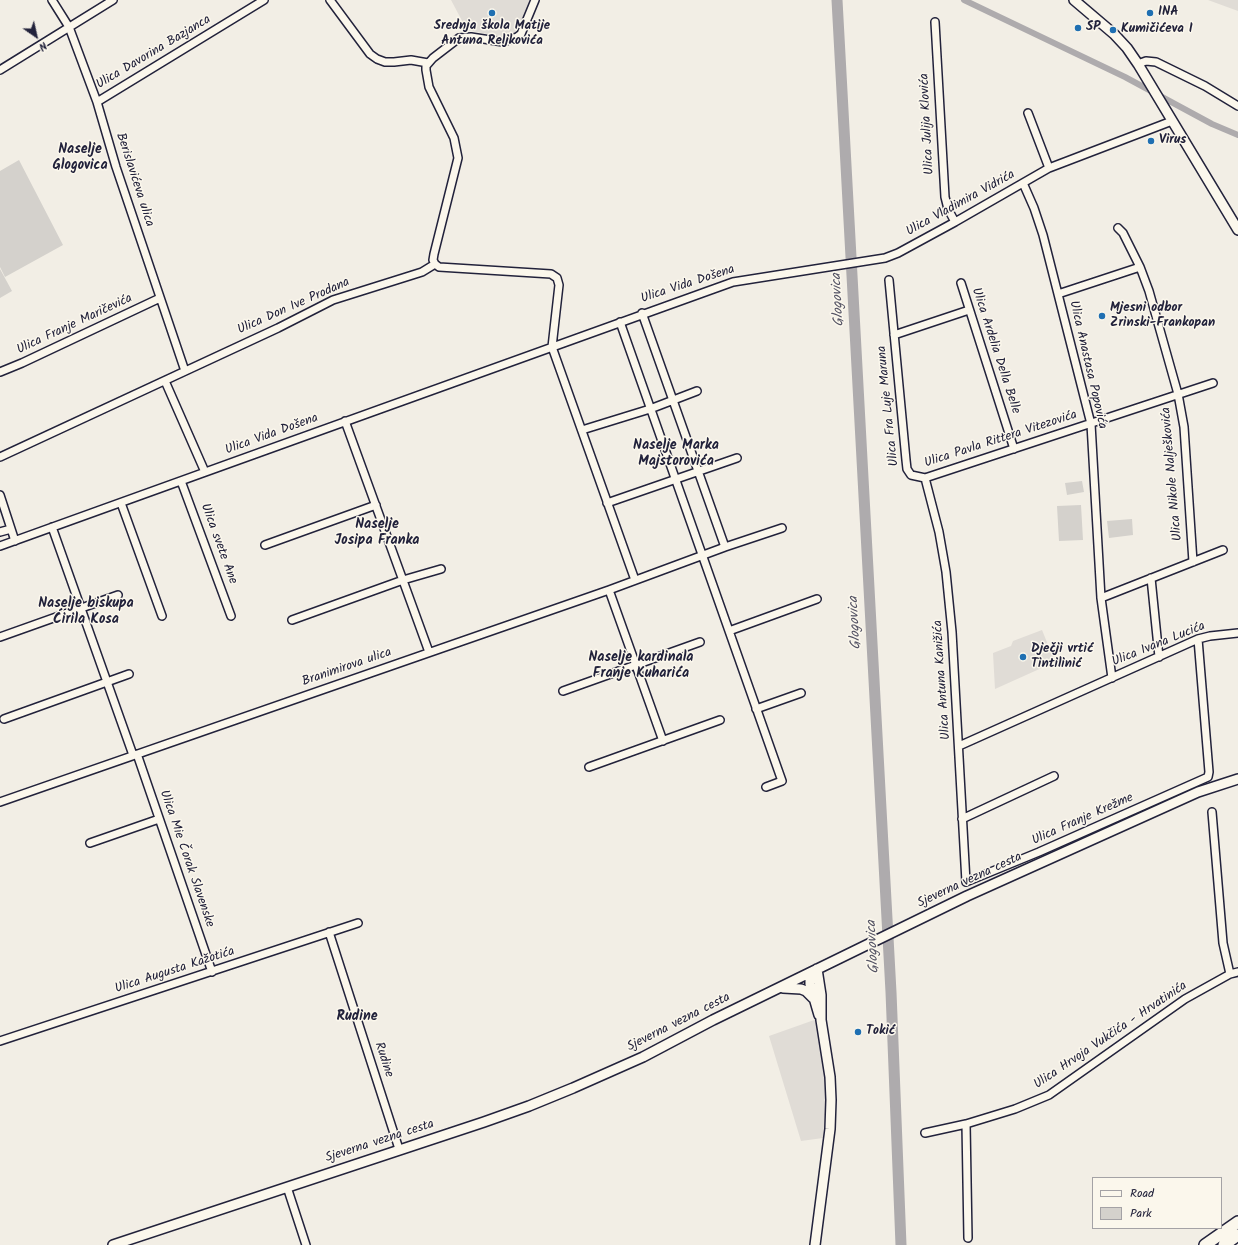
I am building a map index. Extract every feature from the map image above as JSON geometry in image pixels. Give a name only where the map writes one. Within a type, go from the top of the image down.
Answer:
[{"type":"highway","points":[[1206,1245],[1238,1222]]},
{"type":"highway","points":[[1224,1245],[1238,1235]]},
{"type":"main road","points":[[1074,0],[1114,34],[1127,48],[1167,111],[1238,230]]},
{"type":"main road","name":"Sjeverna vezna cesta","points":[[113,1245],[484,1122],[573,1088],[643,1057],[713,1020],[900,928],[1198,792],[1238,779]]},
{"type":"main road","points":[[814,971],[810,975],[810,984],[813,998],[821,1020]]},
{"type":"main road","points":[[814,971],[821,995],[821,1020],[830,1077],[831,1107],[830,1129],[815,1245]]},
{"type":"main road","points":[[777,988],[797,988],[806,992],[813,998]]},
{"type":"street","name":"Berislavićeva ulica","points":[[52,0],[69,27],[97,102],[116,167],[185,371]]},
{"type":"street","points":[[0,70],[113,0]]},
{"type":"street","name":"Ulica Davorina Bazjanca","points":[[97,102],[264,0]]},
{"type":"street","points":[[330,0],[370,54],[377,59],[385,62],[411,60],[428,63]]},
{"type":"street","points":[[535,0],[521,34],[517,37],[503,42],[472,37],[459,38],[428,63],[426,70],[429,87],[454,138],[458,158],[433,260],[439,267],[551,274],[557,278],[559,285],[552,347],[635,580]]},
{"type":"street","name":"Ulica Julija Klovića","points":[[934,22],[944,197],[955,222]]},
{"type":"street","points":[[1138,64],[1146,61],[1156,62],[1205,86],[1238,106]]},
{"type":"street","points":[[1028,113],[1049,168]]},
{"type":"street","name":"Ulica Vladimira Vidrića","points":[[884,258],[898,253],[955,222],[1049,168],[1172,121]]},
{"type":"street","name":"Ulica Anastasa Popovića","points":[[1023,183],[1038,222],[1091,424],[1102,598],[1112,678]]},
{"type":"street","name":"Ulica Nikole Nalješkovića","points":[[1118,228],[1123,233],[1140,267],[1149,291],[1178,394],[1184,427],[1193,562]]},
{"type":"street","name":"Ulica Vida Došena","points":[[0,546],[552,347],[642,313],[733,282],[884,258]]},
{"type":"street","name":"Ulica Don Ive Prodana","points":[[0,457],[278,328],[333,300],[422,272],[435,264]]},
{"type":"street","points":[[1058,294],[1140,267]]},
{"type":"street","name":"Ulica Fra Luje Maruna","points":[[889,280],[907,469],[911,474]]},
{"type":"street","name":"Ulica Ardelia Della Belle","points":[[961,283],[1014,449]]},
{"type":"street","name":"Ulica Franje Maričevića","points":[[0,372],[160,298]]},
{"type":"street","name":"Ulica Fra Luje Maruna","points":[[894,335],[969,310]]},
{"type":"street","points":[[642,313],[725,547]]},
{"type":"street","points":[[620,322],[782,781],[766,787]]},
{"type":"street","points":[[165,381],[205,472]]},
{"type":"street","name":"Ulica Pavla Rittera Vitezovića","points":[[911,474],[925,478],[1214,383]]},
{"type":"street","points":[[582,430],[650,409],[697,391]]},
{"type":"street","points":[[345,421],[429,652]]},
{"type":"street","points":[[607,503],[737,458]]},
{"type":"street","name":"Ulica Antuna Kanižića","points":[[925,478],[939,532],[946,572],[952,632],[966,882]]},
{"type":"street","name":"Ulica svete Ane","points":[[182,481],[231,616]]},
{"type":"street","points":[[0,495],[15,540]]},
{"type":"street","points":[[121,503],[162,616]]},
{"type":"street","points":[[264,545],[376,505]]},
{"type":"street","points":[[52,527],[80,608],[135,755]]},
{"type":"street","name":"Branimirova ulica","points":[[0,802],[609,590],[725,547],[782,528]]},
{"type":"street","points":[[0,532],[11,529]]},
{"type":"street","points":[[1102,598],[1223,550]]},
{"type":"street","points":[[292,620],[403,580],[441,569]]},
{"type":"street","points":[[1150,578],[1159,657]]},
{"type":"street","points":[[609,590],[662,741]]},
{"type":"street","points":[[0,637],[118,595]]},
{"type":"street","points":[[729,631],[817,599]]},
{"type":"street","name":"Ulica Ivana Lucića","points":[[959,746],[1198,639],[1238,633]]},
{"type":"street","name":"Ulica Franje Krežme","points":[[966,882],[1039,852],[1208,777],[1209,772],[1198,639]]},
{"type":"street","points":[[563,691],[700,642]]},
{"type":"street","points":[[4,719],[128,674]]},
{"type":"street","points":[[756,709],[801,693]]},
{"type":"street","points":[[589,767],[720,720]]},
{"type":"street","name":"Ulica Mie Čorak Slavenske","points":[[135,755],[159,819],[212,972]]},
{"type":"street","points":[[962,819],[1054,776]]},
{"type":"street","points":[[1212,812],[1223,943],[1230,974]]},
{"type":"street","points":[[90,843],[159,819]]},
{"type":"street","points":[[1039,852],[1043,862]]},
{"type":"street","name":"Ulica Augusta Kažotića","points":[[0,1041],[358,923]]},
{"type":"street","name":"Rudine","points":[[330,932],[399,1149]]},
{"type":"street","name":"Ulica Hrvoja Vukčića - Hrvatinića","points":[[925,1133],[966,1124],[1015,1109],[1049,1095],[1185,998],[1230,974],[1238,972]]},
{"type":"street","points":[[966,1124],[968,1238]]},
{"type":"street","points":[[287,1187],[306,1245]]},
{"type":"shaded area","name":"Srednja škola Matije Antuna Reljkovića","points":[[451,0],[531,0],[521,26],[513,34],[502,37],[467,30]]},
{"type":"shaded area","points":[[1208,0],[1238,0],[1238,11]]},
{"type":"shaded area","name":"Dječji vrtić Tintilinić","points":[[1042,630],[1055,662],[995,689],[993,653],[1011,646],[1013,641]]},
{"type":"shaded area","points":[[817,1019],[827,1091],[823,1138],[801,1141],[769,1036]]},
{"type":"green space","points":[[19,160],[63,245],[5,277],[0,267],[0,171]]},
{"type":"green space","points":[[0,269],[12,291],[0,298]]},
{"type":"green space","points":[[1082,481],[1084,492],[1067,495],[1065,483]]},
{"type":"green space","points":[[1081,505],[1083,540],[1059,541],[1057,506]]},
{"type":"green space","points":[[1132,519],[1133,535],[1109,538],[1107,521]]},
{"type":"waterway","name":"Glogovica","points":[[837,0],[891,992],[901,1245]]},
{"type":"waterway","points":[[964,0],[1125,77],[1212,124],[1238,135]]},
{"type":"place","name":"Srednja škola Matije Antuna Reljkovića","points":[[492,13]]},
{"type":"place","name":"INA","points":[[1150,13]]},
{"type":"place","name":"SP","points":[[1078,28]]},
{"type":"place","name":"Kumičićeva I","points":[[1113,30]]},
{"type":"place","name":"Virus","points":[[1151,141]]},
{"type":"place","name":"Mjesni odbor Zrinski-Frankopan","points":[[1102,316]]},
{"type":"place","name":"Dječji vrtić Tintilinić","points":[[1023,657]]},
{"type":"place","name":"Tokić","points":[[858,1032]]},
{"type":"district","name":"Naselje Glogovica","points":[[80,160]]},
{"type":"district","name":"Naselje Marka Majstorovića","points":[[676,456]]},
{"type":"district","name":"Naselje Josipa Franka","points":[[377,534]]},
{"type":"district","name":"Naselje biskupa Ćirila Kosa","points":[[86,614]]},
{"type":"district","name":"Naselje kardinala Franje Kuharića","points":[[641,668]]},
{"type":"district","name":"Rudine","points":[[357,1018]]}]
